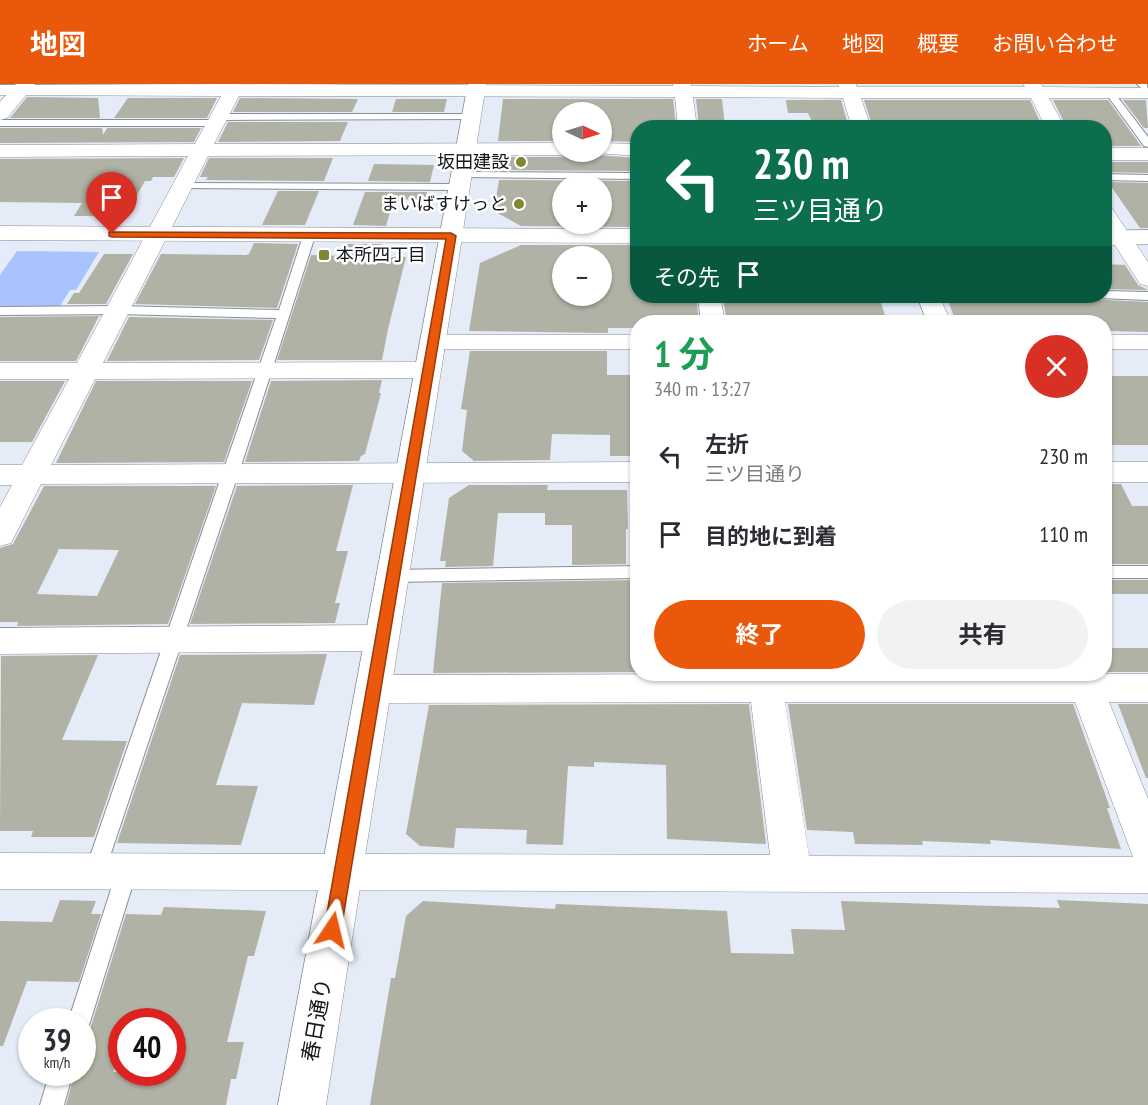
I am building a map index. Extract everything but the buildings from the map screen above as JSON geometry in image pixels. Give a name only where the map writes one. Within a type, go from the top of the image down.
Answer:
[{"type":"street","points":[[0,90],[23,87],[343,88],[475,98],[588,87],[1035,88],[1148,93]]},
{"type":"street","points":[[0,114],[23,87]]},
{"type":"street","points":[[683,87],[687,120]]},
{"type":"street","points":[[0,536],[199,151],[234,88]]},
{"type":"street","points":[[848,88],[859,120]]},
{"type":"street","points":[[1035,88],[1052,120]]},
{"type":"street","name":"春日通り","points":[[302,1105],[475,98]]},
{"type":"street","points":[[612,149],[630,150]]},
{"type":"street","points":[[0,151],[199,151],[462,171],[552,151]]},
{"type":"street","points":[[1112,154],[1148,154]]},
{"type":"street","points":[[0,233],[630,236]]},
{"type":"street","points":[[1112,238],[1148,237]]},
{"type":"street","points":[[1112,238],[1148,279]]},
{"type":"street","points":[[1112,342],[1148,342]]},
{"type":"street","points":[[0,371],[263,371],[431,356],[630,343]]},
{"type":"street","points":[[0,475],[630,472]]},
{"type":"street","points":[[1112,472],[1148,472]]},
{"type":"street","points":[[0,641],[382,638]]},
{"type":"street","points":[[374,689],[765,681],[1083,681],[1148,688]]},
{"type":"street","points":[[765,681],[792,874]]},
{"type":"street","points":[[1083,681],[1148,847]]},
{"type":"street","points":[[0,871],[1148,875]]},
{"type":"lane","points":[[1142,84],[1148,93]]},
{"type":"lane","points":[[1110,93],[1148,144]]},
{"type":"lane","points":[[0,123],[216,120],[475,98]]},
{"type":"lane","points":[[182,186],[462,171],[630,176]]},
{"type":"lane","points":[[1112,177],[1148,178]]},
{"type":"lane","points":[[82,1008],[111,871],[175,640],[309,236]]},
{"type":"lane","points":[[1112,296],[1148,296]]},
{"type":"lane","points":[[0,311],[118,310],[282,314]]},
{"type":"lane","points":[[393,576],[630,572]]},
{"type":"lane","points":[[1112,572],[1148,572]]},
{"type":"lane","points":[[52,1105],[58,1086]]},
{"type":"shaded area","points":[[17,251],[99,252],[76,290],[70,290],[58,309],[0,309],[0,275]]},
{"type":"place","name":"坂田建設","points":[[521,162]]},
{"type":"place","name":"まいばすけっと","points":[[519,204]]},
{"type":"place","name":"本所四丁目","points":[[324,255]]},
{"type":"route","points":[[112,234],[451,236],[332,930]]}]
